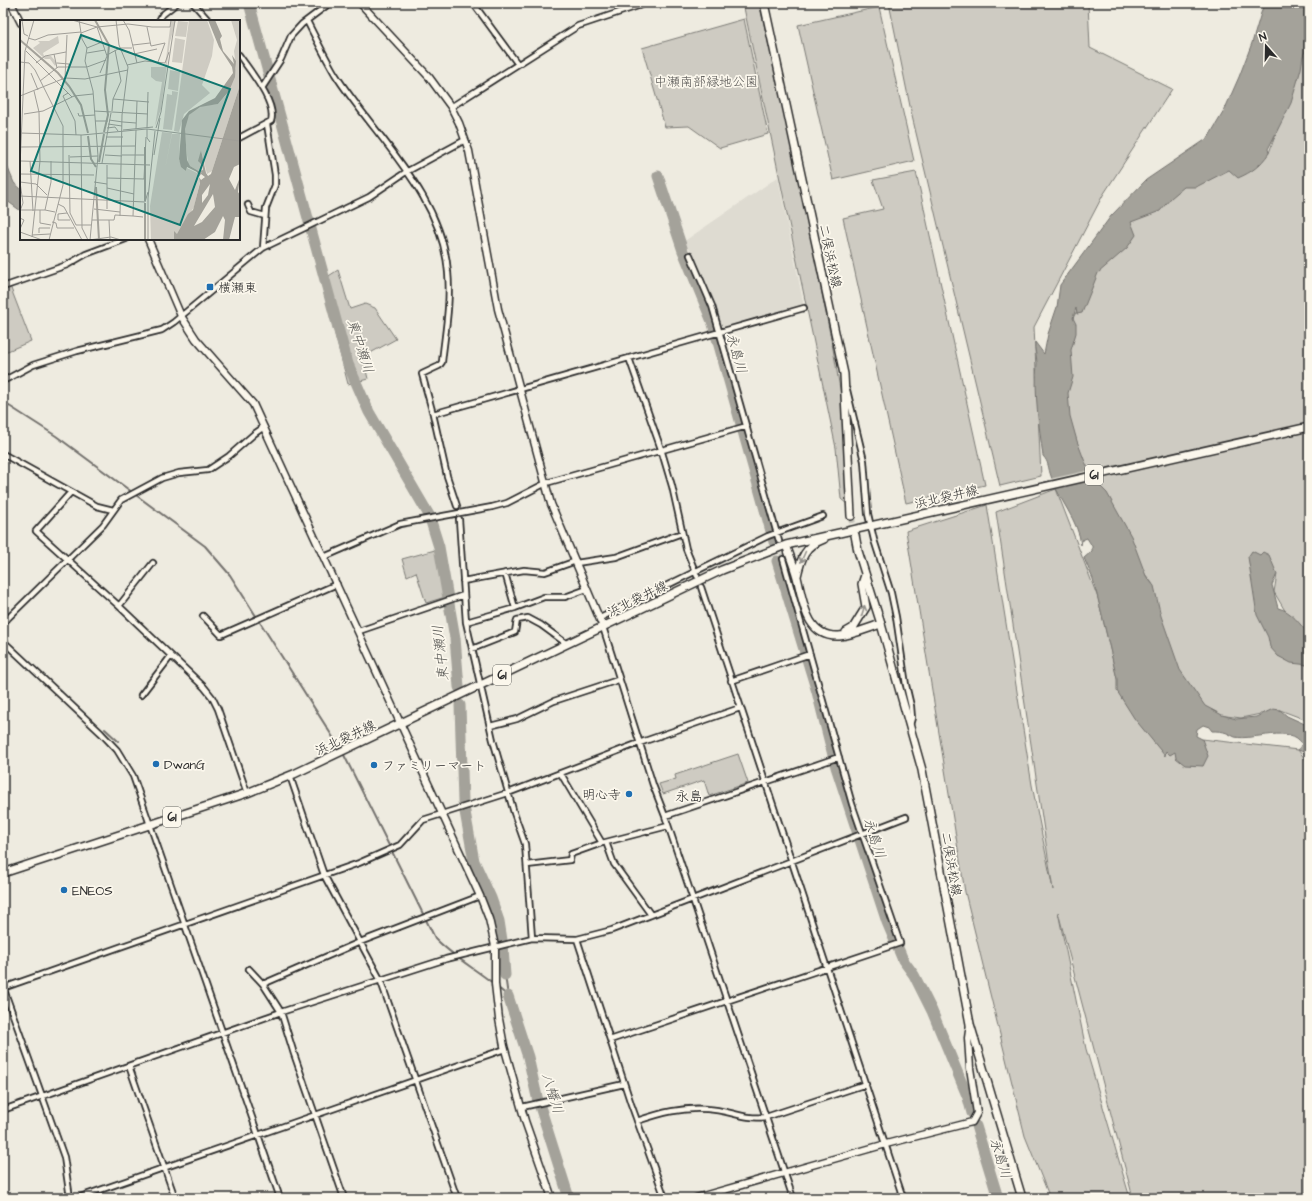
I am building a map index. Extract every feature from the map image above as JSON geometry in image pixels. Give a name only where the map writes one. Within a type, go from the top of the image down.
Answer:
[{"type":"main road","name":"二俣浜松線","points":[[764,3],[837,338],[845,383],[851,516]]},
{"type":"main road","name":"浜北袋井線","points":[[3,873],[247,793],[290,776],[722,570],[786,545],[1309,427]]},
{"type":"main road","points":[[797,576],[802,556],[808,548],[820,540],[843,532]]},
{"type":"main road","name":"二俣浜松線","points":[[855,535],[865,575],[881,624],[910,726],[929,803],[970,1024],[1022,1198]]},
{"type":"main road","points":[[786,545],[797,576],[805,611],[812,624],[827,634],[839,636],[881,624]]},
{"type":"main road","points":[[839,636],[853,628],[861,618],[866,607],[862,584],[865,575]]},
{"type":"street","points":[[11,3],[20,21]]},
{"type":"street","points":[[160,20],[162,15],[177,3]]},
{"type":"street","points":[[193,3],[208,20]]},
{"type":"street","points":[[262,88],[291,36],[330,3]]},
{"type":"street","points":[[360,3],[429,77],[451,106],[469,151],[498,309],[551,504],[600,618],[618,680],[793,1198]]},
{"type":"street","points":[[473,3],[517,63]]},
{"type":"street","points":[[451,106],[517,63],[578,26],[647,3]]},
{"type":"street","points":[[308,21],[336,75],[406,172],[431,210],[444,247],[448,271],[449,291],[442,362],[439,366],[422,374],[448,476],[458,506]]},
{"type":"street","points":[[240,56],[262,88],[272,114],[271,121],[267,124],[240,138]]},
{"type":"street","points":[[263,248],[265,216],[275,185],[275,175],[267,124]]},
{"type":"street","points":[[3,379],[32,365],[47,360],[162,330],[263,248],[369,197],[406,172],[465,140]]},
{"type":"street","points":[[248,205],[251,212],[265,216]]},
{"type":"street","points":[[4,285],[67,265],[86,254],[123,240]]},
{"type":"street","points":[[148,240],[181,316],[196,339],[253,404],[480,896],[489,919],[495,946],[496,987],[499,1019],[505,1049],[519,1102],[522,1107],[525,1121],[552,1198]]},
{"type":"street","points":[[690,255],[712,306],[744,427],[778,541]]},
{"type":"street","points":[[433,414],[804,308]]},
{"type":"street","points":[[629,358],[661,449],[672,486],[682,533],[696,574]]},
{"type":"street","points":[[845,383],[864,461],[868,514],[874,540],[891,593],[896,617],[906,685],[911,706],[912,718],[910,726]]},
{"type":"street","points":[[3,623],[103,525],[121,500],[162,478],[179,473],[208,470],[229,456],[264,427]]},
{"type":"street","points":[[324,556],[400,524],[507,503],[546,483],[661,449],[744,427]]},
{"type":"street","points":[[3,454],[97,506],[113,510]]},
{"type":"street","points":[[71,492],[36,531],[119,606],[204,687],[212,697],[247,793]]},
{"type":"street","points":[[600,618],[696,574],[768,536],[823,516]]},
{"type":"street","points":[[459,519],[466,622],[490,726],[508,793],[525,844],[532,938]]},
{"type":"street","points":[[463,580],[524,570],[545,572],[576,562],[616,557],[682,533]]},
{"type":"street","points":[[610,1040],[900,943],[852,804],[783,559]]},
{"type":"street","points":[[119,606],[153,564]]},
{"type":"street","points":[[506,573],[515,608]]},
{"type":"street","points":[[203,616],[221,635],[337,584]]},
{"type":"street","points":[[701,587],[904,1198]]},
{"type":"street","points":[[466,622],[515,608],[544,597],[565,597],[587,589]]},
{"type":"street","points":[[359,631],[464,595]]},
{"type":"street","points":[[472,649],[515,632],[517,620],[528,618],[541,625],[567,644]]},
{"type":"street","points":[[3,642],[117,750],[133,776],[280,1198]]},
{"type":"street","points":[[731,681],[810,654]]},
{"type":"street","points":[[140,695],[171,656]]},
{"type":"street","points":[[490,726],[517,719],[554,701],[618,680]]},
{"type":"street","points":[[70,1198],[64,1157],[3,988],[324,875],[395,848],[423,820],[442,812],[508,793],[561,774],[639,742],[740,708]]},
{"type":"street","points":[[665,816],[839,758]]},
{"type":"street","points":[[561,774],[604,843],[614,864],[652,915]]},
{"type":"street","points":[[290,776],[324,875],[380,979],[457,1198]]},
{"type":"street","points":[[3,1110],[281,1012],[380,979],[450,958],[532,938],[577,939],[612,930],[906,817]]},
{"type":"street","points":[[527,865],[570,860],[571,854],[604,843],[668,826]]},
{"type":"street","points":[[263,984],[360,942],[480,896]]},
{"type":"street","points":[[577,939],[624,1084],[665,1198]]},
{"type":"street","points":[[249,970],[263,984],[281,1012],[344,1198]]},
{"type":"street","points":[[696,1198],[886,1144],[972,1122],[976,1118],[977,1113],[970,1068],[968,1038],[970,1024]]},
{"type":"street","points":[[77,1198],[505,1049]]},
{"type":"street","points":[[129,1066],[175,1198]]},
{"type":"street","points":[[522,1107],[624,1084]]},
{"type":"street","points":[[637,1121],[669,1111],[685,1108],[709,1109],[752,1119],[766,1117],[866,1084]]},
{"type":"shaded area","points":[[1264,3],[1309,3],[1309,41],[1303,56],[1301,69],[1291,103],[1268,149],[1269,153],[1259,165],[1243,176],[1238,178],[1229,170],[1196,187],[1184,187],[1171,198],[1160,211],[1131,222],[1136,235],[1127,248],[1098,273],[1082,313],[1077,314],[1076,308],[1073,318],[1076,324],[1076,333],[1071,350],[1073,377],[1068,393],[1070,416],[1077,441],[1085,462],[1095,481],[1107,493],[1131,536],[1146,576],[1154,586],[1161,616],[1180,670],[1205,706],[1222,715],[1236,719],[1256,717],[1273,709],[1280,710],[1287,716],[1309,726],[1309,754],[1298,750],[1302,744],[1297,738],[1290,735],[1272,734],[1243,738],[1235,737],[1228,733],[1212,731],[1209,727],[1203,725],[1197,729],[1196,736],[1202,739],[1208,756],[1203,766],[1185,765],[1176,758],[1175,752],[1170,755],[1166,751],[1165,756],[1134,718],[1117,691],[1117,679],[1101,611],[1093,579],[1084,558],[1092,551],[1092,546],[1087,538],[1082,540],[1081,545],[1076,527],[1054,485],[1047,463],[1043,456],[1037,398],[1037,363],[1035,342],[1044,354],[1048,334],[1057,307],[1060,285],[1111,216],[1146,180],[1208,138],[1224,111],[1239,77],[1252,43]]},
{"type":"shaded area","points":[[3,156],[14,183],[20,188],[20,210],[3,198]]},
{"type":"shaded area","points":[[778,177],[804,306],[721,328],[714,302],[690,250],[683,242]]},
{"type":"shaded area","points":[[1252,551],[1260,555],[1263,552],[1269,555],[1277,574],[1272,585],[1278,608],[1295,618],[1309,634],[1309,665],[1291,663],[1278,656],[1270,647],[1268,637],[1257,615],[1248,557]]},
{"type":"green space","points":[[743,3],[759,3],[794,153],[842,400],[848,505],[841,499],[836,448]]},
{"type":"green space","points":[[889,3],[1088,3],[1090,48],[1172,89],[1103,195],[1034,327],[1041,476],[1000,486],[912,116]]},
{"type":"green space","points":[[879,7],[914,161],[833,180],[798,25]]},
{"type":"green space","name":"中瀬南部緑地公園","points":[[744,19],[768,134],[720,148],[689,126],[665,127],[642,48]]},
{"type":"green space","points":[[1309,26],[1309,640],[1284,609],[1274,592],[1277,574],[1260,555],[1278,656],[1309,666],[1309,721],[1280,710],[1241,718],[1204,713],[1158,649],[1152,583],[1086,499],[1061,411],[1073,318],[1123,224],[1203,172],[1269,153],[1303,56]]},
{"type":"green space","points":[[916,172],[985,485],[906,503],[843,218],[883,209],[873,180]]},
{"type":"green space","points":[[338,270],[350,309],[365,304],[375,308],[396,339],[363,357],[368,379],[348,384],[321,281]]},
{"type":"green space","points":[[10,286],[31,341],[3,353],[3,289]]},
{"type":"green space","points":[[1056,489],[1098,598],[1122,699],[1203,766],[1202,739],[1298,750],[1309,764],[1309,1198],[1133,1198],[1058,912],[1086,1049],[1130,1198],[1050,1198],[1025,1136],[965,892],[906,531],[987,505],[1032,785],[1053,890],[996,512]]},
{"type":"green space","points":[[435,550],[445,597],[426,603],[416,572],[407,576],[402,559]]},
{"type":"green space","points":[[738,754],[748,783],[709,796],[704,780],[663,794],[659,784],[676,779],[675,775]]},
{"type":"pier","points":[[1091,470],[1096,479],[1053,488],[1050,479]]},
{"type":"waterway","name":"東中瀬川","points":[[249,3],[348,364],[369,412],[429,515],[439,547],[455,638],[459,687]]},
{"type":"waterway","name":"永島川","points":[[658,176],[683,251],[713,324],[774,542]]},
{"type":"waterway","points":[[3,402],[56,436],[205,546],[230,575],[341,750]]},
{"type":"waterway","name":"永島川","points":[[777,561],[817,692],[836,767],[887,922],[903,960],[914,975],[932,1011],[968,1098],[972,1113]]},
{"type":"waterway","name":"東中瀬川","points":[[460,705],[463,801],[474,861],[491,898],[499,921],[502,940]]},
{"type":"waterway","points":[[105,729],[118,741]]},
{"type":"waterway","points":[[343,753],[435,938],[456,956],[494,984]]},
{"type":"waterway","name":"東中瀬川","points":[[503,949],[505,975]]},
{"type":"waterway","name":"八幡川","points":[[497,987],[508,996],[505,975]]},
{"type":"waterway","name":"八幡川","points":[[508,996],[528,1057],[537,1097],[569,1198]]},
{"type":"waterway","name":"永島川","points":[[976,1126],[998,1198]]},
{"type":"tunnel","points":[[851,516],[855,535]]},
{"type":"tunnel","points":[[779,541],[783,559]]},
{"type":"place","name":"横瀬東","points":[[210,287]]},
{"type":"place","name":"DwanG","points":[[156,764]]},
{"type":"place","name":"ファミリーマート","points":[[374,765]]},
{"type":"place","name":"明心寺","points":[[629,794]]},
{"type":"place","name":"ENEOS","points":[[64,890]]},
{"type":"district","name":"永島","points":[[689,796]]}]
